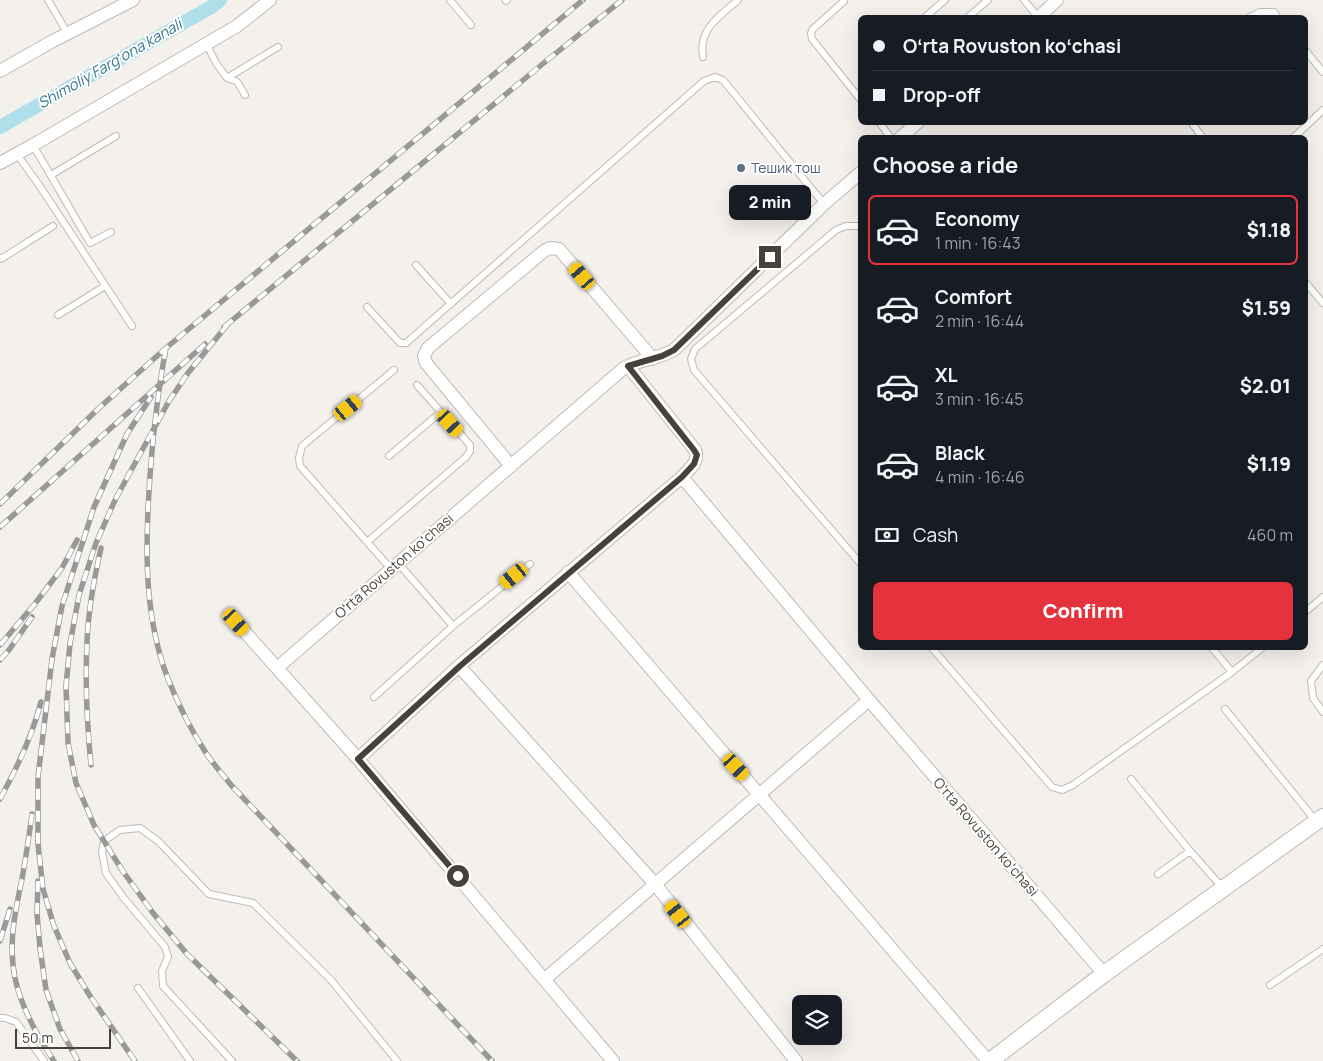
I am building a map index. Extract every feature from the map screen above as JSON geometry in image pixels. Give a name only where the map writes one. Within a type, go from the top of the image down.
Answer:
[{"type":"street","points":[[0,71],[134,0]]},
{"type":"street","points":[[0,162],[33,145],[236,26],[270,0]]},
{"type":"street","points":[[1040,15],[1057,0]]},
{"type":"street","points":[[903,135],[915,125]]},
{"type":"street","name":"Oʻrta Rovuston koʻchasi","points":[[277,668],[628,366],[662,356],[674,350],[824,204],[858,174]]},
{"type":"street","points":[[511,466],[426,363],[424,356],[428,348],[544,251],[550,248],[559,249],[653,358]]},
{"type":"street","points":[[358,759],[460,666],[568,572],[682,477],[694,464],[697,455],[628,366]]},
{"type":"street","name":"Oʻrta Rovuston koʻchasi","points":[[682,477],[869,700],[1104,974]]},
{"type":"street","points":[[568,572],[989,1061],[1104,974],[1219,894],[1320,819]]},
{"type":"street","points":[[236,622],[358,759],[614,1061]]},
{"type":"street","points":[[460,666],[655,884],[796,1061]]},
{"type":"street","points":[[545,979],[869,700]]},
{"type":"lane","points":[[48,0],[68,34]]},
{"type":"lane","points":[[450,0],[471,25]]},
{"type":"lane","points":[[703,57],[703,38],[709,26],[738,0]]},
{"type":"lane","points":[[928,15],[945,0]]},
{"type":"lane","points":[[970,15],[988,0]]},
{"type":"lane","points":[[1024,0],[1036,15]]},
{"type":"lane","points":[[844,1],[813,29],[812,39],[858,96]]},
{"type":"lane","points":[[1254,15],[1260,12],[1274,12],[1276,15]]},
{"type":"lane","points":[[206,43],[216,63],[227,78],[236,81],[245,95]]},
{"type":"lane","points":[[227,78],[278,47]]},
{"type":"lane","points":[[1308,54],[1323,72]]},
{"type":"lane","points":[[367,307],[400,343],[406,343],[704,81],[714,77],[723,80],[824,204]]},
{"type":"lane","points":[[1308,124],[1323,110]]},
{"type":"lane","points":[[1296,135],[1307,125]]},
{"type":"lane","points":[[51,175],[116,136]]},
{"type":"lane","points":[[33,145],[90,243],[111,232]]},
{"type":"lane","points":[[16,153],[132,326]]},
{"type":"lane","points":[[0,258],[53,226]]},
{"type":"lane","points":[[858,226],[846,226],[836,230],[695,349],[691,359],[694,370],[858,561]]},
{"type":"lane","points":[[416,265],[451,304]]},
{"type":"lane","points":[[58,316],[104,286]]},
{"type":"lane","points":[[1308,286],[1323,303]]},
{"type":"lane","points":[[394,370],[302,446],[299,458],[300,466],[367,542],[394,566],[452,626]]},
{"type":"lane","points":[[367,542],[466,457],[470,451],[470,445],[417,385]]},
{"type":"lane","points":[[389,456],[441,412]]},
{"type":"lane","points":[[374,697],[452,626],[530,564]]},
{"type":"lane","points":[[1308,610],[1323,597]]},
{"type":"lane","points":[[934,650],[1052,787],[1062,790],[1073,785],[1232,672],[1260,650]]},
{"type":"lane","points":[[1214,650],[1232,672]]},
{"type":"lane","points":[[1323,665],[1311,681],[1313,698],[1323,712]]},
{"type":"lane","points":[[1225,709],[1320,819]]},
{"type":"lane","points":[[1131,779],[1190,851],[1219,894]]},
{"type":"lane","points":[[232,1061],[163,986],[162,971],[168,957],[165,947],[123,897],[106,873],[102,853],[104,841],[120,830],[140,828],[158,841],[209,894],[253,903],[331,980],[398,1061]]},
{"type":"lane","points":[[1158,874],[1190,851]]},
{"type":"lane","points":[[1270,985],[1323,948]]},
{"type":"lane","points":[[138,988],[190,1061]]},
{"type":"lane","points":[[0,1018],[16,1022],[44,1061]]},
{"type":"waterway","name":"Shimoliy Fargʻona kanali","points":[[0,127],[213,6],[220,0]]},
{"type":"railway","points":[[0,504],[99,408],[166,348],[583,0]]},
{"type":"railway","points":[[224,327],[622,0]]},
{"type":"railway","points":[[228,324],[188,373],[169,401],[116,498],[96,543],[79,595],[70,644],[66,686],[68,743],[76,783],[94,825],[122,870],[153,913],[187,954],[297,1061]]},
{"type":"railway","points":[[0,527],[205,344]]},
{"type":"railway","points":[[166,348],[157,402],[152,455],[147,563],[148,586],[155,633],[160,656],[176,698],[206,753],[232,786],[492,1061]]},
{"type":"railway","points":[[135,1061],[90,996],[70,963],[54,926],[43,889],[38,844],[38,777],[52,659],[62,606],[94,507],[127,434],[151,397]]},
{"type":"railway","points":[[0,645],[62,568],[77,540]]},
{"type":"railway","points":[[91,765],[88,735],[87,643],[92,595],[101,548]]},
{"type":"railway","points":[[0,660],[32,617]]},
{"type":"railway","points":[[0,799],[24,752],[41,702]]},
{"type":"railway","points":[[32,814],[13,928],[13,965],[18,989],[26,1011],[36,1032],[54,1061]]},
{"type":"railway","points":[[38,881],[37,914],[46,990],[60,1029],[78,1061]]},
{"type":"railway","points":[[0,941],[10,909]]},
{"type":"place","name":"Тешик тош","points":[[741,168]]},
{"type":"route","points":[[458,876],[358,759],[460,666],[568,572],[682,477],[694,464],[697,459],[694,450],[628,366],[662,356],[674,350],[770,257]]}]
